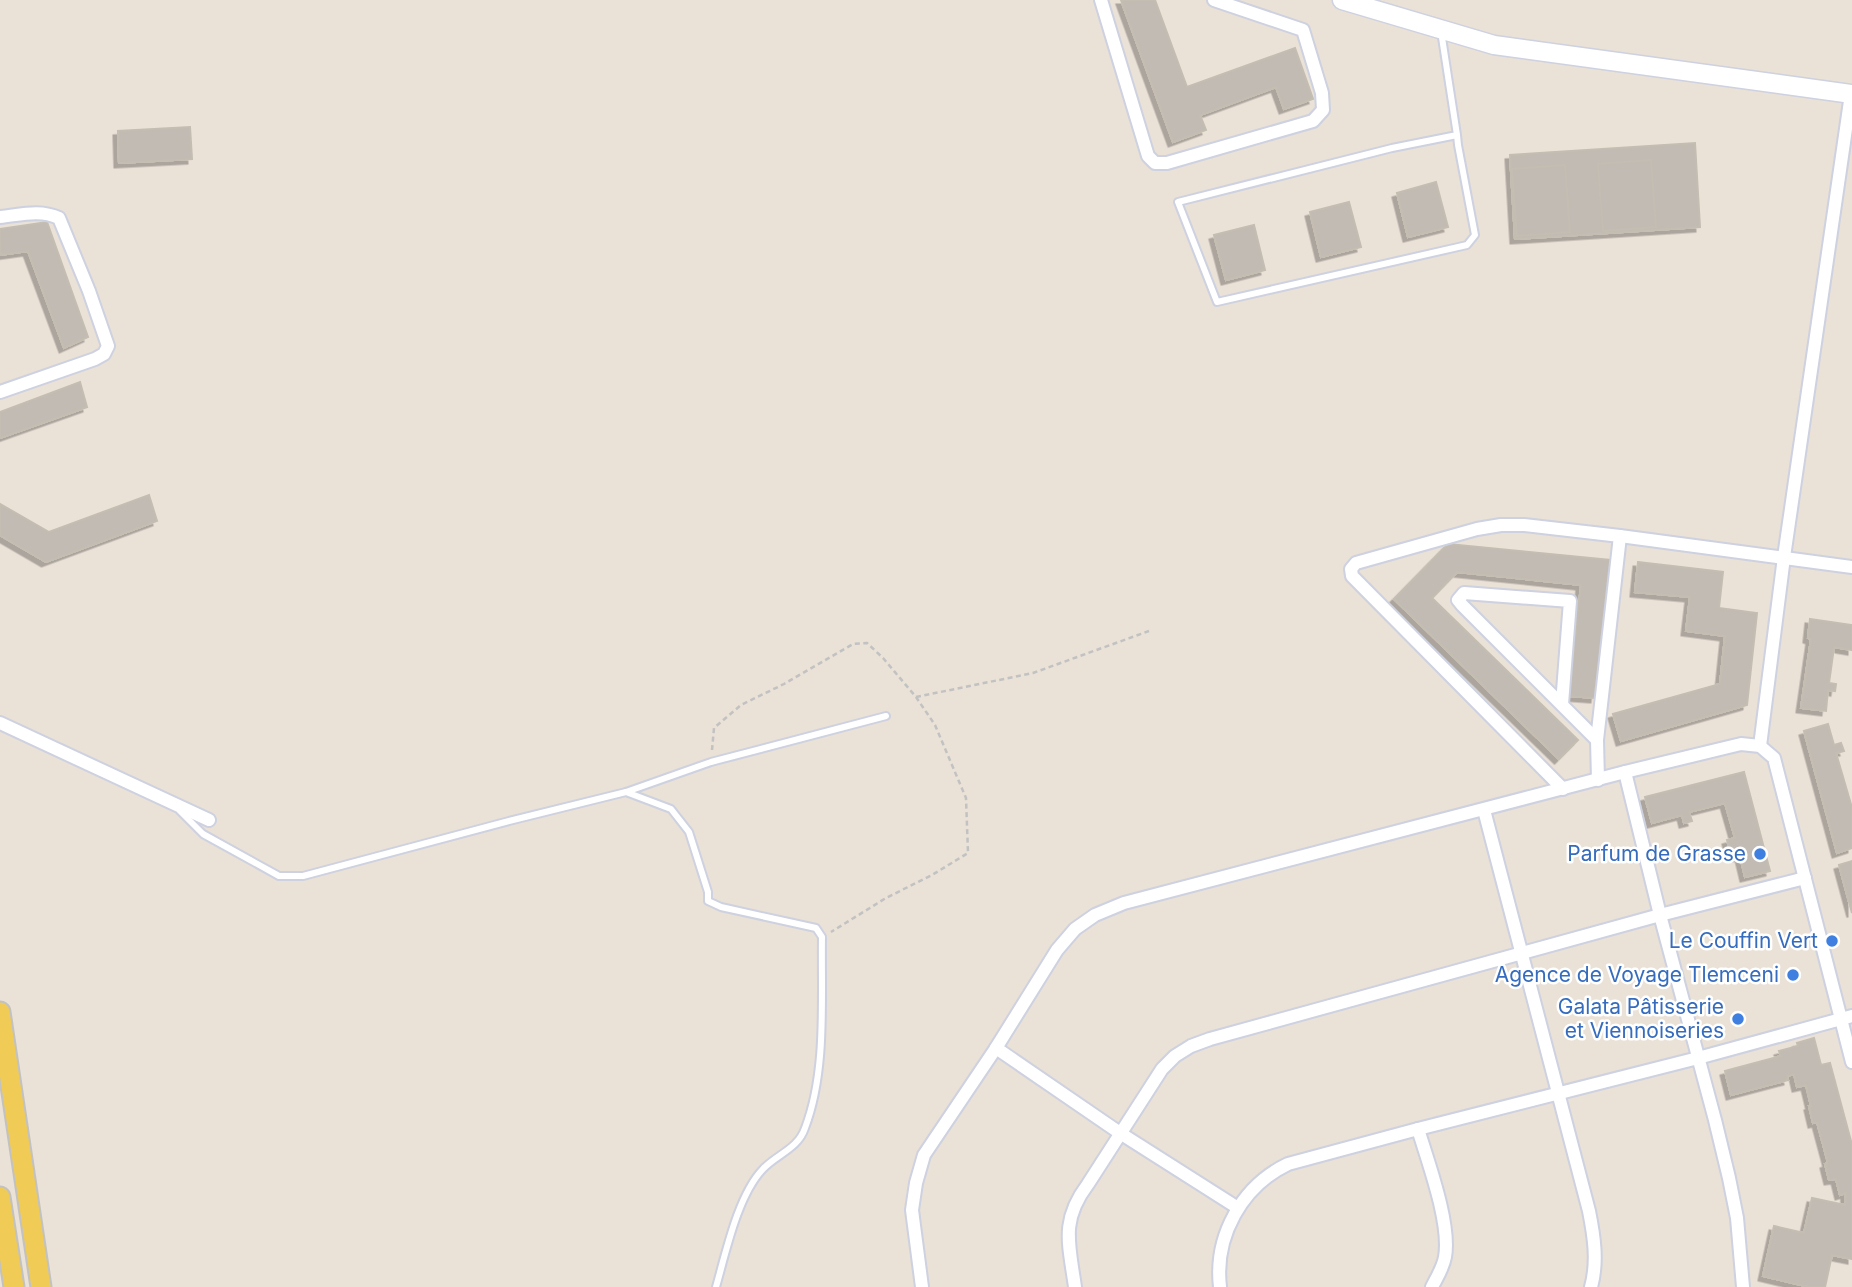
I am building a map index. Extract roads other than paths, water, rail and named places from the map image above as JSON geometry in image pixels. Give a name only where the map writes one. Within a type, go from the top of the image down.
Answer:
[{"type":"main road","points":[[1342,0],[1494,45],[1851,94]]},
{"type":"main road","points":[[0,1012],[41,1287]]},
{"type":"main road","points":[[0,1197],[13,1287]]},
{"type":"street","points":[[1101,0],[1148,156],[1155,163],[1167,163],[1313,121],[1323,110],[1322,93],[1303,30],[1214,0]]},
{"type":"street","points":[[1760,746],[1784,557],[1851,94]]},
{"type":"street","points":[[0,218],[37,212],[59,218],[108,346],[104,354],[95,359],[0,392]]},
{"type":"street","points":[[1563,789],[1352,576],[1351,569],[1356,563],[1476,529],[1524,525],[1852,567]]},
{"type":"street","points":[[1598,779],[1597,740],[1620,536]]},
{"type":"street","points":[[1562,705],[1570,601],[1464,593],[1458,600],[1462,605],[1562,705],[1597,740]]},
{"type":"street","points":[[0,723],[209,820]]},
{"type":"street","points":[[922,1287],[912,1210],[916,1183],[925,1155],[1057,950],[1075,929],[1095,915],[1124,903],[1625,772],[1741,744],[1760,746],[1774,758],[1805,878],[1846,1018],[1852,1062]]},
{"type":"street","points":[[1625,772],[1715,1120],[1737,1218],[1743,1287]]},
{"type":"street","points":[[1484,810],[1593,1232],[1595,1257],[1591,1287]]},
{"type":"street","points":[[1075,1287],[1068,1233],[1071,1214],[1078,1197],[1163,1069],[1175,1056],[1191,1046],[1660,915],[1805,878]]},
{"type":"street","points":[[1220,1287],[1219,1263],[1223,1244],[1238,1208],[1246,1196],[1271,1172],[1289,1164],[1846,1018]]},
{"type":"street","points":[[996,1048],[1120,1133],[1238,1208]]},
{"type":"street","points":[[1418,1129],[1444,1222],[1446,1240],[1441,1270],[1432,1287]]},
{"type":"lane","points":[[1440,29],[1475,235],[1467,245],[1217,302],[1178,202],[1392,148],[1457,135]]},
{"type":"lane","points":[[173,803],[203,834],[279,876],[303,876],[626,792],[711,762],[886,716]]},
{"type":"lane","points":[[626,792],[671,809],[689,832],[708,892],[708,901],[721,907],[816,928],[822,937],[820,1072],[805,1130],[797,1144],[764,1168],[746,1194],[716,1287]]},
{"type":"place","name":"Parfum de Grasse","points":[[1760,854]]},
{"type":"place","name":"Le Couffin Vert","points":[[1832,941]]},
{"type":"place","name":"Agence de Voyage Tlemceni","points":[[1793,975]]},
{"type":"place","name":"Galata Pâtisserie et Viennoiseries","points":[[1738,1019]]}]
